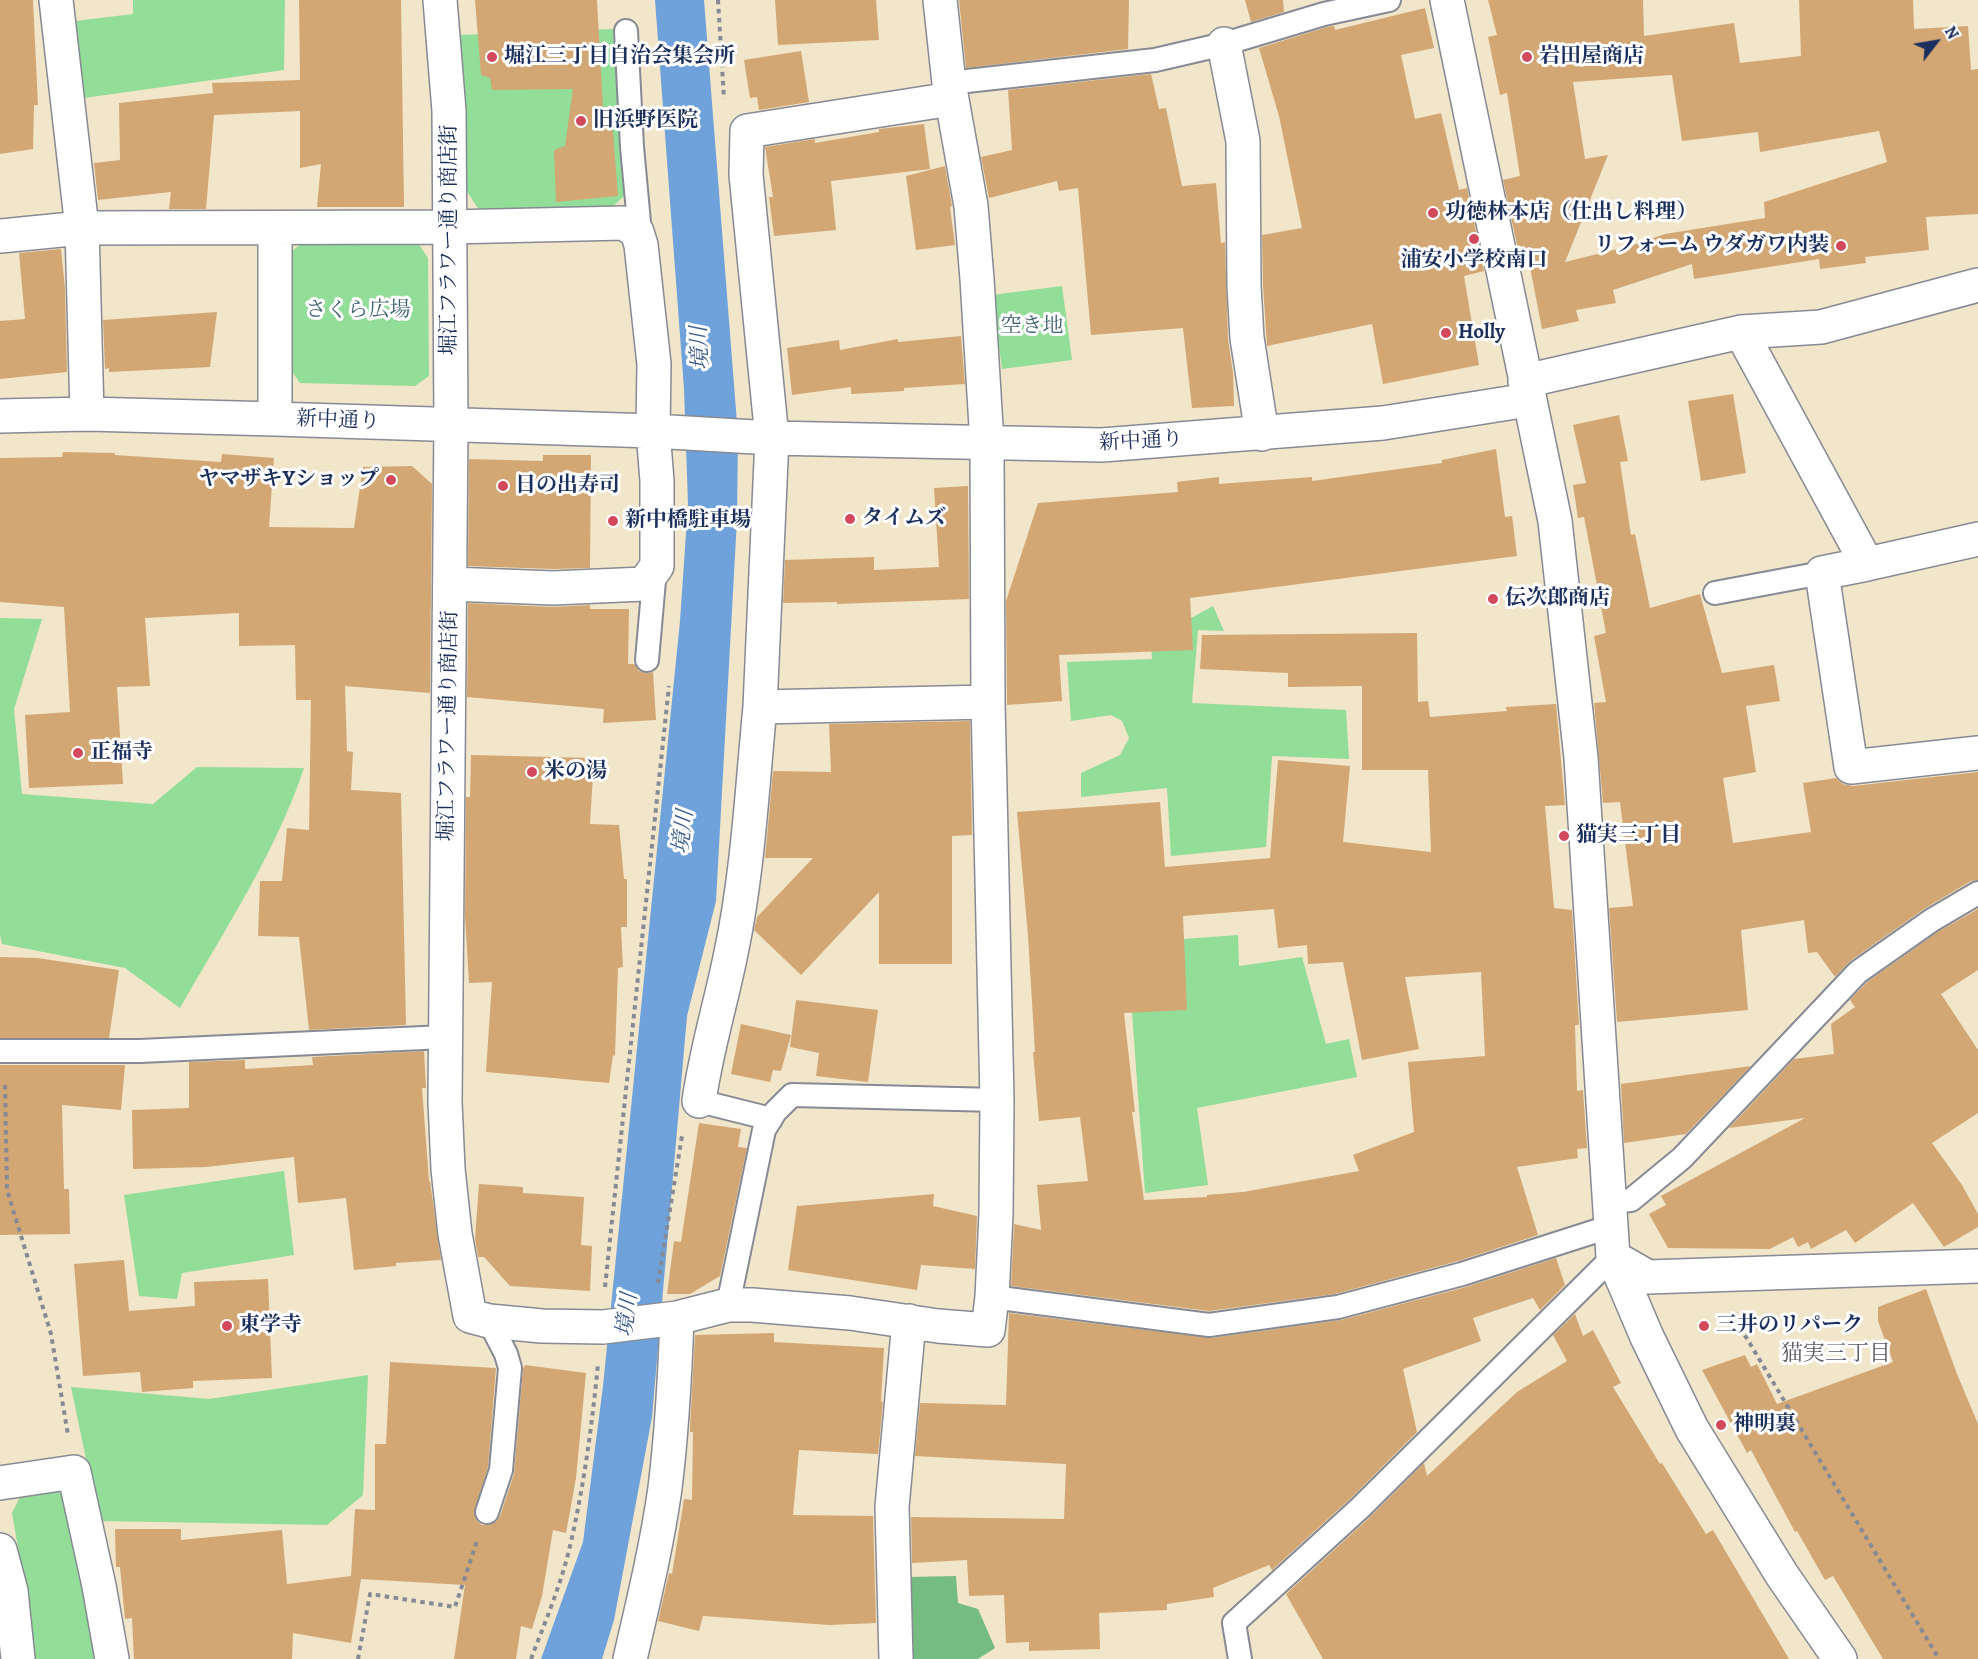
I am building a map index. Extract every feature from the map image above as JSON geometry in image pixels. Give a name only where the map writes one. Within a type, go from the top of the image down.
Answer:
[{"type":"street","points":[[56,0],[82,228],[87,414]]},
{"type":"street","name":"堀江フラワー通り商店街","points":[[440,0],[448,111],[451,425],[446,1124],[455,1234],[470,1316],[489,1321]]},
{"type":"street","points":[[489,1321],[542,1326],[603,1327],[667,1318],[728,1305],[850,1312],[909,1322],[988,1330],[992,1297],[997,1100],[988,702],[987,442],[970,206],[950,91],[940,0]]},
{"type":"street","points":[[1447,0],[1526,390],[1555,521],[1578,722],[1612,1228],[1647,1337],[1692,1429],[1782,1575],[1840,1659]]},
{"type":"street","points":[[1224,44],[1243,141],[1244,286],[1247,338],[1262,434]]},
{"type":"street","points":[[699,1101],[703,1071],[731,953],[740,901],[760,707],[761,438],[746,175],[747,131],[950,91]]},
{"type":"street","points":[[0,236],[82,228],[449,227],[624,223],[637,232],[641,245],[654,364],[665,432],[657,481],[655,569],[644,584],[553,588],[451,584]]},
{"type":"street","points":[[275,228],[275,419]]},
{"type":"street","name":"新中通り","points":[[0,416],[87,414],[665,432],[761,438],[1102,445],[1383,423],[1526,390],[1741,332],[1821,327],[1978,285]]},
{"type":"street","points":[[1741,332],[1867,564]]},
{"type":"street","points":[[1978,539],[1822,573],[1851,766],[1978,753]]},
{"type":"street","points":[[760,707],[988,702]]},
{"type":"street","points":[[1612,1228],[1648,1277],[1978,1266]]},
{"type":"street","points":[[630,1659],[643,1605],[664,1488],[674,1385],[667,1318]]},
{"type":"street","points":[[896,1659],[892,1508],[909,1322]]},
{"type":"street","points":[[0,1484],[74,1472],[112,1659]]},
{"type":"street","points":[[0,1550],[11,1591],[18,1659]]},
{"type":"lane","points":[[950,91],[1155,60],[1224,44],[1324,14],[1389,0]]},
{"type":"lane","points":[[626,32],[632,147],[641,245]]},
{"type":"lane","points":[[647,660],[655,569]]},
{"type":"lane","points":[[1715,593],[1822,573]]},
{"type":"lane","points":[[1240,1659],[1234,1623],[1360,1508],[1612,1228],[1631,1200],[1682,1158],[1858,972],[1932,920],[1978,893]]},
{"type":"lane","points":[[2,1051],[140,1051],[445,1037]]},
{"type":"lane","points":[[728,1305],[764,1130],[775,1112],[792,1095],[997,1100]]},
{"type":"lane","points":[[699,1101],[771,1119]]},
{"type":"lane","points":[[992,1297],[1209,1325],[1338,1307],[1462,1274],[1612,1228]]},
{"type":"lane","points":[[487,1512],[501,1470],[510,1368],[506,1354],[489,1321]]},
{"type":"path","points":[[604,1287],[669,683]]},
{"type":"path","points":[[2,1051],[7,1190],[51,1335],[74,1472]]},
{"type":"path","points":[[1708,1274],[1939,1659]]},
{"type":"path","points":[[531,1659],[570,1547],[591,1434],[598,1362]]},
{"type":"path","points":[[358,1659],[370,1594],[455,1607],[487,1512]]},
{"type":"green space","points":[[133,0],[285,0],[284,70],[84,98],[75,21],[133,14]]},
{"type":"green space","points":[[613,29],[625,195],[608,211],[479,210],[466,190],[459,35]]},
{"type":"green space","name":"さくら広場","points":[[306,240],[416,240],[428,258],[429,376],[415,386],[300,383],[287,365],[287,255]]},
{"type":"green space","name":"空き地","points":[[1062,286],[1072,360],[1002,369],[992,295]]},
{"type":"green space","points":[[1213,606],[1224,631],[1198,630],[1192,703],[1346,710],[1349,759],[1272,756],[1266,847],[1171,856],[1167,788],[1081,797],[1081,773],[1120,755],[1129,738],[1122,721],[1111,715],[1071,721],[1067,662],[1152,659],[1150,623],[1193,617]]},
{"type":"green space","points":[[0,618],[42,619],[14,709],[22,794],[153,804],[197,767],[304,768],[264,861],[180,1008],[125,968],[2,944],[0,935]]},
{"type":"green space","points":[[1238,935],[1239,966],[1302,957],[1326,1044],[1349,1039],[1357,1077],[1197,1108],[1208,1185],[1145,1193],[1132,1012],[1184,939]]},
{"type":"green space","points":[[284,1171],[294,1255],[182,1273],[177,1299],[139,1296],[124,1195]]},
{"type":"green space","points":[[368,1375],[363,1495],[327,1525],[99,1521],[71,1387],[209,1399]]},
{"type":"green space","points":[[54,1488],[66,1498],[99,1659],[33,1659],[30,1617],[12,1513],[22,1493]]},
{"type":"green space","points":[[956,1576],[958,1603],[978,1609],[995,1648],[978,1659],[913,1659],[909,1577]]},
{"type":"water","name":"境川","points":[[655,0],[704,0],[738,436],[737,519],[716,901],[687,1016],[652,1417],[614,1620],[602,1659],[541,1659],[583,1542],[603,1386],[680,621],[688,504],[684,389]]},
{"type":"building","points":[[0,0],[33,0],[38,105],[34,105],[33,149],[0,154]]},
{"type":"building","points":[[299,0],[401,0],[404,207],[317,207],[321,164],[300,168],[300,111],[214,115],[206,209],[169,209],[171,192],[98,200],[94,163],[120,160],[119,103],[213,93],[212,83],[300,80]]},
{"type":"building","points":[[475,0],[597,0],[603,107],[611,107],[618,196],[556,202],[554,150],[565,146],[573,89],[492,90],[490,78],[481,75]]},
{"type":"building","points":[[775,0],[876,0],[879,40],[778,45]]},
{"type":"building","points":[[959,0],[1129,0],[1128,49],[966,68]]},
{"type":"building","points":[[1245,0],[1283,0],[1284,12],[1251,22]]},
{"type":"building","points":[[1488,0],[1643,0],[1644,36],[1734,23],[1740,63],[1801,56],[1799,0],[1913,0],[1914,29],[1968,26],[1971,70],[1978,69],[1978,214],[1926,217],[1929,250],[1865,257],[1866,263],[1820,269],[1819,259],[1694,279],[1692,264],[1613,290],[1616,303],[1576,310],[1579,321],[1542,329],[1529,262],[1521,263],[1503,180],[1520,176],[1507,93],[1500,95],[1488,37],[1497,35]],"holes":[[[1672,75],[1682,141],[1758,132],[1760,152],[1879,131],[1887,162],[1764,202],[1765,218],[1665,234],[1630,246],[1565,262],[1608,155],[1585,159],[1573,82]]]},
{"type":"building","points":[[1425,8],[1434,48],[1401,55],[1415,119],[1441,113],[1459,190],[1467,188],[1484,271],[1464,276],[1479,365],[1383,384],[1372,324],[1267,346],[1262,235],[1302,228],[1279,116],[1259,48],[1327,27],[1334,26],[1335,30]]},
{"type":"building","points":[[801,51],[809,102],[759,110],[757,97],[750,98],[744,60]]},
{"type":"building","points":[[1151,74],[1159,109],[1166,108],[1182,186],[1216,183],[1221,243],[1225,242],[1228,339],[1233,373],[1234,406],[1192,408],[1183,328],[1091,335],[1078,188],[1059,191],[1057,181],[989,198],[981,157],[1012,150],[1008,90]]},
{"type":"building","points":[[924,124],[930,169],[831,181],[836,230],[774,236],[769,197],[773,197],[765,147],[815,139],[815,143],[879,132],[879,129]]},
{"type":"building","points":[[945,166],[952,206],[950,207],[955,245],[916,250],[906,176]]},
{"type":"building","points":[[61,249],[65,288],[67,372],[0,379],[0,321],[25,319],[19,253]]},
{"type":"building","points":[[217,312],[210,367],[109,372],[109,368],[105,369],[103,320]]},
{"type":"building","points":[[961,336],[965,384],[851,394],[851,387],[792,395],[787,348],[839,340],[840,350],[898,339],[898,342]]},
{"type":"building","points":[[1733,394],[1746,473],[1701,481],[1688,401]]},
{"type":"building","points":[[1619,415],[1628,461],[1620,462],[1631,535],[1635,534],[1650,608],[1700,594],[1722,673],[1774,665],[1780,701],[1746,706],[1756,772],[1723,778],[1733,843],[1811,832],[1803,783],[1836,778],[1843,784],[1853,786],[1978,772],[1978,880],[1971,881],[1924,909],[1850,961],[1835,977],[1817,952],[1808,953],[1804,920],[1741,930],[1748,1010],[1617,1022],[1609,908],[1633,906],[1620,802],[1603,803],[1594,703],[1606,702],[1594,636],[1606,633],[1584,517],[1578,518],[1573,485],[1586,483],[1573,425]]},
{"type":"building","points":[[1496,449],[1505,517],[1512,516],[1517,556],[1190,598],[1193,650],[1059,655],[1062,701],[1007,705],[1006,601],[1038,503],[1178,492],[1177,482],[1219,477],[1219,484],[1312,477],[1312,481],[1442,463],[1442,460]]},
{"type":"building","points":[[63,452],[115,453],[115,455],[221,462],[222,454],[274,458],[269,527],[354,528],[363,467],[412,466],[432,484],[430,693],[345,686],[347,751],[353,752],[351,790],[401,793],[406,1025],[309,1030],[299,937],[258,936],[260,881],[282,881],[287,828],[309,830],[311,700],[296,700],[295,645],[239,646],[239,613],[145,618],[150,686],[117,687],[123,784],[29,788],[25,715],[70,712],[64,607],[0,602],[0,458],[62,457]]},
{"type":"building","points":[[543,455],[591,455],[590,568],[468,566],[469,459],[543,461]]},
{"type":"building","points":[[968,486],[969,599],[837,604],[837,602],[783,603],[785,560],[874,557],[874,570],[939,567],[934,488]]},
{"type":"building","points":[[468,603],[552,607],[590,605],[590,609],[629,609],[628,664],[634,664],[639,671],[645,673],[653,672],[656,720],[603,723],[604,709],[467,697]]},
{"type":"building","points":[[1417,633],[1418,702],[1428,701],[1430,717],[1507,711],[1506,707],[1556,704],[1565,805],[1545,806],[1554,908],[1572,910],[1579,1025],[1575,1025],[1577,1091],[1583,1090],[1587,1148],[1577,1149],[1578,1158],[1517,1167],[1538,1235],[1458,1261],[1335,1294],[1209,1311],[1011,1286],[1014,1224],[1041,1230],[1037,1185],[1088,1181],[1080,1117],[1039,1121],[1033,1052],[1035,1052],[1028,936],[1017,812],[1160,802],[1165,867],[1270,858],[1278,760],[1350,766],[1343,842],[1431,852],[1428,770],[1362,770],[1362,686],[1288,687],[1288,673],[1200,669],[1202,635]],"holes":[[[1274,909],[1278,948],[1307,945],[1308,964],[1343,962],[1362,1060],[1419,1049],[1405,977],[1481,972],[1485,1056],[1408,1062],[1414,1132],[1353,1155],[1359,1171],[1243,1192],[1207,1195],[1207,1197],[1144,1200],[1132,1112],[1135,1112],[1124,1013],[1187,1010],[1183,916]]]},
{"type":"building","points":[[970,721],[972,835],[952,836],[952,964],[879,964],[879,892],[801,975],[754,930],[757,917],[813,858],[765,858],[773,771],[831,772],[829,724]]},
{"type":"building","points":[[471,755],[594,758],[590,824],[619,825],[624,879],[627,879],[627,927],[621,927],[623,967],[618,968],[615,1056],[613,1055],[609,1083],[486,1072],[492,982],[469,983],[465,916],[466,797],[470,797]]},
{"type":"building","points":[[1978,909],[1978,970],[1941,994],[1978,1050],[1978,1113],[1932,1143],[1962,1185],[1978,1214],[1978,1227],[1944,1247],[1913,1203],[1855,1243],[1846,1230],[1811,1249],[1808,1242],[1798,1247],[1793,1237],[1770,1249],[1668,1248],[1649,1214],[1666,1205],[1661,1196],[1805,1118],[1729,1128],[1794,1059],[1834,1054],[1831,1024],[1855,1007],[1850,1000],[1867,982],[1939,931]]},
{"type":"building","points":[[0,957],[37,958],[119,970],[109,1038],[0,1038]]},
{"type":"building","points":[[796,1000],[878,1010],[868,1082],[816,1076],[819,1053],[790,1047]]},
{"type":"building","points":[[741,1024],[791,1035],[781,1071],[773,1070],[770,1082],[731,1074]]},
{"type":"building","points":[[424,1051],[426,1088],[422,1088],[429,1181],[441,1260],[396,1263],[396,1266],[354,1270],[346,1198],[298,1203],[294,1157],[206,1167],[133,1169],[132,1110],[189,1108],[189,1062],[245,1060],[245,1069],[313,1065],[312,1057]]},
{"type":"building","points":[[0,1065],[125,1065],[121,1110],[62,1105],[64,1189],[69,1189],[70,1234],[0,1235]]},
{"type":"building","points":[[1751,1066],[1686,1134],[1624,1143],[1621,1084]]},
{"type":"building","points":[[699,1123],[741,1129],[738,1147],[747,1148],[720,1276],[690,1294],[667,1294],[674,1241],[681,1242]]},
{"type":"building","points":[[479,1184],[523,1187],[523,1193],[584,1197],[581,1245],[592,1246],[590,1291],[510,1286],[484,1257],[478,1257],[475,1239]]},
{"type":"building","points":[[934,1194],[933,1206],[977,1216],[975,1269],[921,1265],[917,1290],[788,1270],[797,1206]]},
{"type":"building","points":[[1556,1258],[1565,1285],[1540,1310],[1533,1298],[1473,1318],[1481,1341],[1403,1369],[1417,1432],[1351,1498],[1272,1570],[1269,1565],[1213,1588],[1214,1597],[1167,1604],[1167,1610],[1099,1613],[1100,1649],[1029,1651],[1029,1642],[1006,1643],[1004,1595],[969,1596],[967,1560],[912,1563],[911,1517],[1064,1519],[1066,1464],[915,1456],[920,1403],[1006,1405],[1009,1313],[1211,1338],[1341,1320],[1466,1287]]},
{"type":"building","points":[[124,1260],[129,1311],[195,1306],[194,1282],[268,1279],[272,1378],[193,1381],[193,1388],[142,1392],[140,1372],[83,1376],[74,1264]]},
{"type":"building","points":[[1926,1289],[1978,1424],[1978,1659],[1883,1659],[1833,1576],[1825,1580],[1797,1531],[1795,1532],[1751,1450],[1747,1453],[1702,1370],[1745,1355],[1751,1367],[1757,1364],[1777,1404],[1893,1362],[1878,1321],[1878,1307]]},
{"type":"building","points":[[1575,1314],[1583,1336],[1593,1330],[1621,1383],[1613,1387],[1706,1534],[1713,1530],[1789,1659],[1323,1659],[1286,1594],[1369,1518],[1424,1463],[1427,1476],[1517,1392],[1567,1361],[1553,1335]]},
{"type":"building","points":[[774,1333],[774,1342],[884,1348],[881,1402],[883,1402],[878,1454],[799,1450],[793,1515],[873,1516],[876,1623],[829,1625],[703,1616],[699,1631],[658,1621],[669,1573],[672,1574],[684,1499],[692,1500],[693,1432],[690,1432],[690,1428],[695,1335]]},
{"type":"building","points":[[390,1362],[496,1368],[488,1467],[474,1514],[482,1525],[495,1522],[500,1516],[514,1474],[525,1365],[586,1373],[576,1478],[566,1533],[553,1530],[542,1596],[532,1629],[521,1626],[516,1659],[454,1659],[465,1585],[361,1579],[351,1643],[293,1633],[292,1659],[134,1659],[132,1618],[125,1619],[120,1567],[116,1567],[115,1529],[181,1529],[181,1540],[282,1530],[287,1584],[351,1576],[355,1509],[375,1510],[375,1444],[386,1444]]},
{"type":"place","name":"堀江三丁目自治会集会所","points":[[492,57]]},
{"type":"place","name":"岩田屋商店","points":[[1527,57]]},
{"type":"place","name":"旧浜野医院","points":[[581,121]]},
{"type":"place","name":"功徳林本店（仕出し料理）","points":[[1433,213]]},
{"type":"place","name":"浦安小学校南口","points":[[1474,239]]},
{"type":"place","name":"リフォーム ウダガワ内装","points":[[1841,246]]},
{"type":"place","name":"Holly","points":[[1446,333]]},
{"type":"place","name":"ヤマザキYショップ","points":[[391,480]]},
{"type":"place","name":"日の出寿司","points":[[503,486]]},
{"type":"place","name":"タイムズ","points":[[850,519]]},
{"type":"place","name":"新中橋駐車場","points":[[613,521]]},
{"type":"place","name":"伝次郎商店","points":[[1493,599]]},
{"type":"place","name":"正福寺","points":[[78,753]]},
{"type":"place","name":"米の湯","points":[[532,772]]},
{"type":"place","name":"猫実三丁目","points":[[1564,836]]},
{"type":"place","name":"東学寺","points":[[227,1326]]},
{"type":"place","name":"三井のリパーク","points":[[1704,1326]]},
{"type":"place","name":"神明裏","points":[[1721,1425]]},
{"type":"district","name":"猫実三丁目","points":[[1836,1355]]}]
